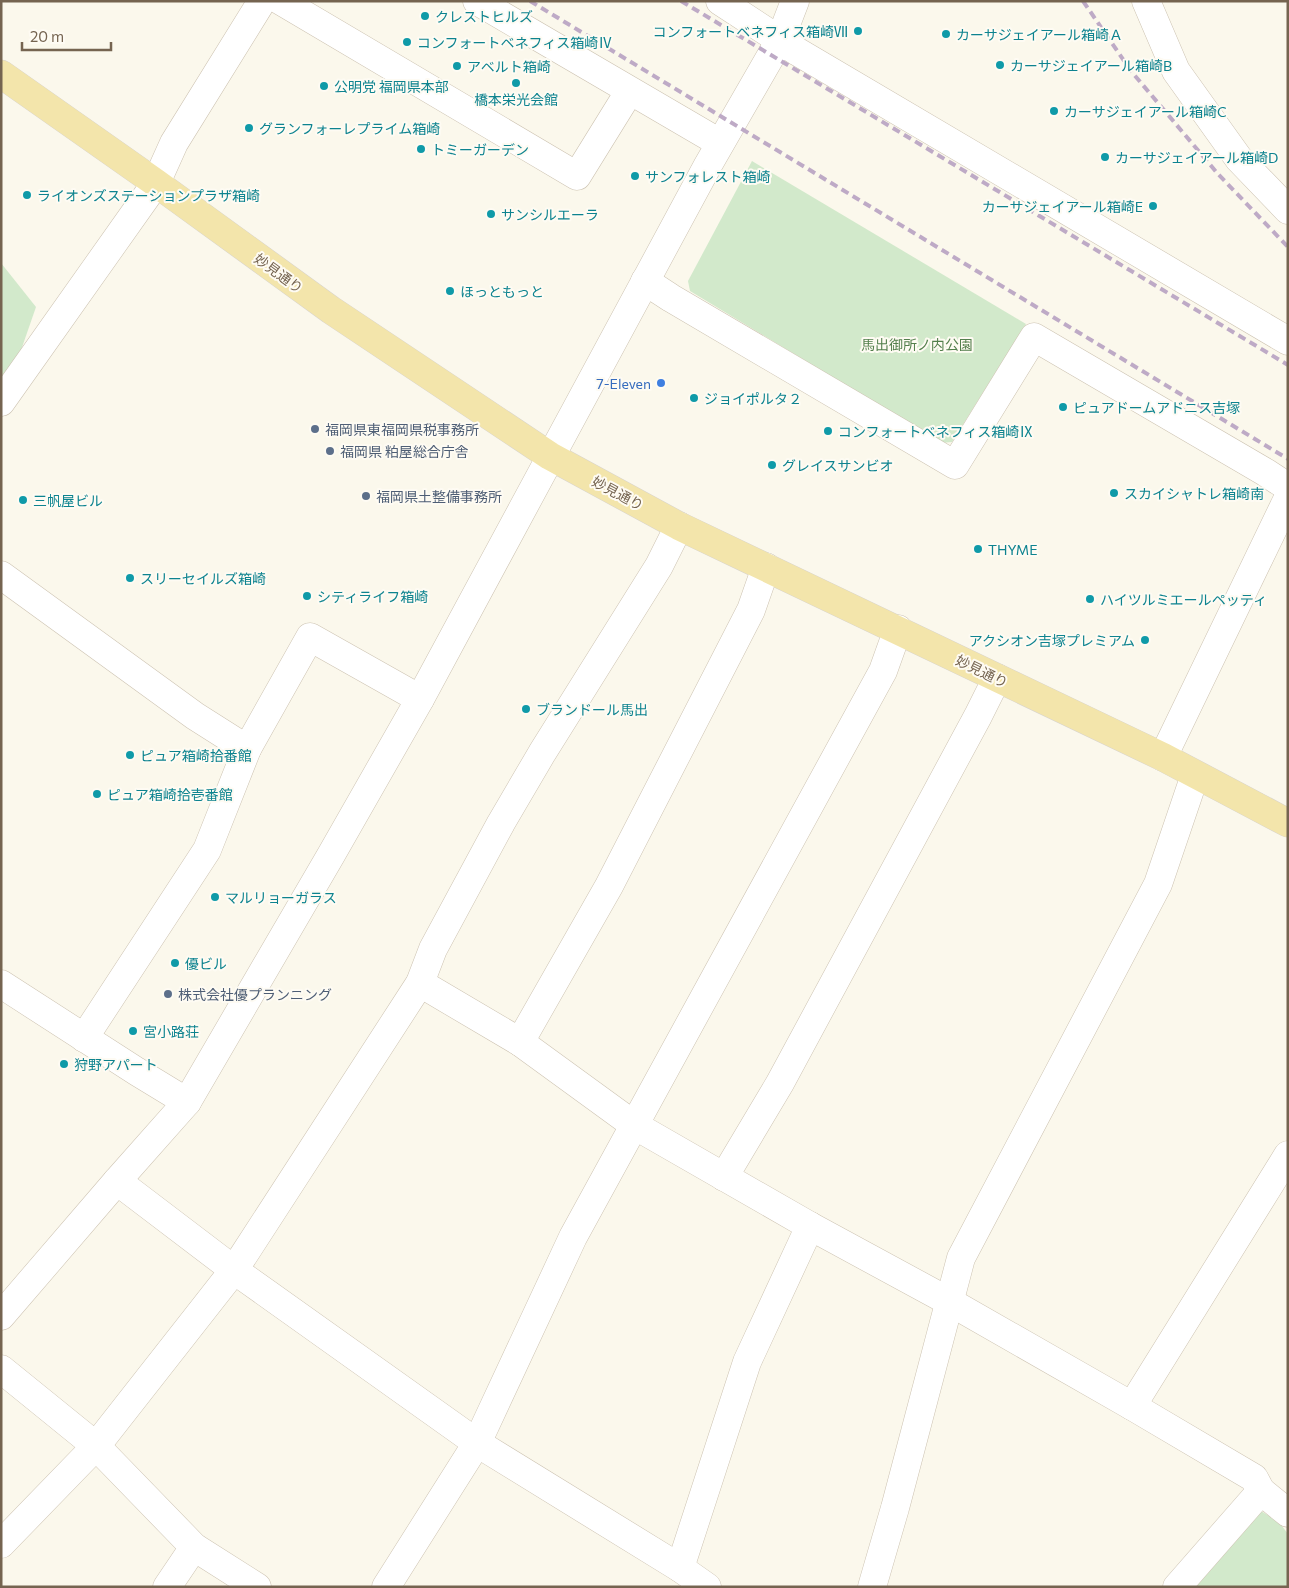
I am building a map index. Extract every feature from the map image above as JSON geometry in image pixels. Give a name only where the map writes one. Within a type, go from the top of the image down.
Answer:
[{"type":"main road","name":"妙見通り","points":[[1,74],[156,183],[331,310],[550,456],[679,526],[1163,757],[1288,823]]},
{"type":"street","points":[[1,402],[156,183],[174,143],[262,1]]},
{"type":"street","points":[[281,1],[577,176],[630,92]]},
{"type":"street","points":[[477,1],[720,144]]},
{"type":"street","points":[[720,1],[780,40],[1288,341]]},
{"type":"street","points":[[1,1316],[116,1181],[187,1102],[420,699],[645,280],[780,40],[795,1]]},
{"type":"street","points":[[1146,1],[1176,71],[1239,159],[1288,210]]},
{"type":"street","points":[[645,280],[671,298],[955,465],[1034,337],[1266,472],[1288,487]]},
{"type":"street","points":[[1163,757],[1288,498]]},
{"type":"street","points":[[1,1544],[96,1446],[234,1270],[420,983],[433,949],[501,823],[542,752],[659,566],[679,526]]},
{"type":"street","points":[[520,1042],[609,886],[645,817],[751,610],[766,567]]},
{"type":"street","points":[[1,575],[195,716],[247,749]]},
{"type":"street","points":[[386,1587],[477,1443],[574,1237],[883,671],[898,629]]},
{"type":"street","points":[[84,1038],[207,850],[247,749],[310,637],[420,699]]},
{"type":"street","points":[[724,1177],[780,1083],[832,989],[997,678]]},
{"type":"street","points":[[872,1587],[895,1508],[961,1258],[1158,884],[1195,775]]},
{"type":"street","points":[[420,983],[520,1042],[634,1125],[810,1226],[950,1302],[1254,1478],[1261,1491],[1288,1513]]},
{"type":"street","points":[[1,984],[187,1102]]},
{"type":"street","points":[[1132,1406],[1288,1155]]},
{"type":"street","points":[[116,1181],[234,1270],[477,1443],[680,1568],[707,1587]]},
{"type":"street","points":[[680,1568],[747,1362],[810,1226]]},
{"type":"street","points":[[1,1369],[96,1446],[194,1547],[257,1587]]},
{"type":"street","points":[[1177,1587],[1261,1491]]},
{"type":"street","points":[[167,1587],[194,1547]]},
{"type":"green space","name":"馬出御所ノ内公園","points":[[752,161],[1026,324],[952,442],[941,443],[690,291],[688,281]]},
{"type":"green space","points":[[1,263],[36,307],[19,356],[1,380]]},
{"type":"green space","points":[[1256,1508],[1279,1522],[1288,1534],[1288,1587],[1187,1587]]},
{"type":"railway","points":[[530,1],[1288,459]]},
{"type":"railway","points":[[681,1],[1288,365]]},
{"type":"railway","points":[[1083,1],[1131,71],[1218,174],[1288,247]]},
{"type":"place","name":"クレストヒルズ","points":[[425,16]]},
{"type":"place","name":"コンフォートベネフィス箱崎Ⅶ","points":[[858,31]]},
{"type":"place","name":"カーサジェイアール箱崎Ａ","points":[[946,34]]},
{"type":"place","name":"コンフォートベネフィス箱崎Ⅳ","points":[[407,42]]},
{"type":"place","name":"カーサジェイアール箱崎B","points":[[1000,65]]},
{"type":"place","name":"アベルト箱崎","points":[[457,66]]},
{"type":"place","name":"橋本栄光会館","points":[[516,83]]},
{"type":"place","name":"公明党 福岡県本部","points":[[324,86]]},
{"type":"place","name":"カーサジェイアール箱崎C","points":[[1054,111]]},
{"type":"place","name":"グランフォーレプライム箱崎","points":[[249,128]]},
{"type":"place","name":"トミーガーデン","points":[[421,149]]},
{"type":"place","name":"カーサジェイアール箱崎D","points":[[1105,157]]},
{"type":"place","name":"サンフォレスト箱崎","points":[[635,176]]},
{"type":"place","name":"ライオンズステーションプラザ箱崎","points":[[27,195]]},
{"type":"place","name":"カーサジェイアール箱崎E","points":[[1153,206]]},
{"type":"place","name":"サンシルエーラ","points":[[491,214]]},
{"type":"place","name":"ほっともっと","points":[[450,291]]},
{"type":"place","name":"7-Eleven","points":[[661,383]]},
{"type":"place","name":"ジョイポルタ２","points":[[694,398]]},
{"type":"place","name":"ピュアドームアドニス吉塚","points":[[1063,407]]},
{"type":"place","name":"福岡県東福岡県税事務所","points":[[315,429]]},
{"type":"place","name":"コンフォートベネフィス箱崎Ⅸ","points":[[828,431]]},
{"type":"place","name":"福岡県 粕屋総合庁舎","points":[[330,451]]},
{"type":"place","name":"グレイスサンビオ","points":[[772,465]]},
{"type":"place","name":"スカイシャトレ箱崎南","points":[[1114,493]]},
{"type":"place","name":"福岡県土整備事務所","points":[[366,496]]},
{"type":"place","name":"三帆屋ビル","points":[[23,500]]},
{"type":"place","name":"THYME","points":[[978,549]]},
{"type":"place","name":"スリーセイルズ箱崎","points":[[130,578]]},
{"type":"place","name":"シティライフ箱崎","points":[[307,596]]},
{"type":"place","name":"ハイツルミエールペッティ","points":[[1090,599]]},
{"type":"place","name":"アクシオン吉塚プレミアム","points":[[1145,640]]},
{"type":"place","name":"ブランドール馬出","points":[[526,709]]},
{"type":"place","name":"ピュア箱崎拾番館","points":[[130,755]]},
{"type":"place","name":"ピュア箱崎拾壱番館","points":[[97,794]]},
{"type":"place","name":"マルリョーガラス","points":[[215,897]]},
{"type":"place","name":"優ビル","points":[[175,963]]},
{"type":"place","name":"株式会社優プランニング","points":[[168,994]]},
{"type":"place","name":"宮小路荘","points":[[133,1031]]},
{"type":"place","name":"狩野アパート","points":[[64,1064]]}]
